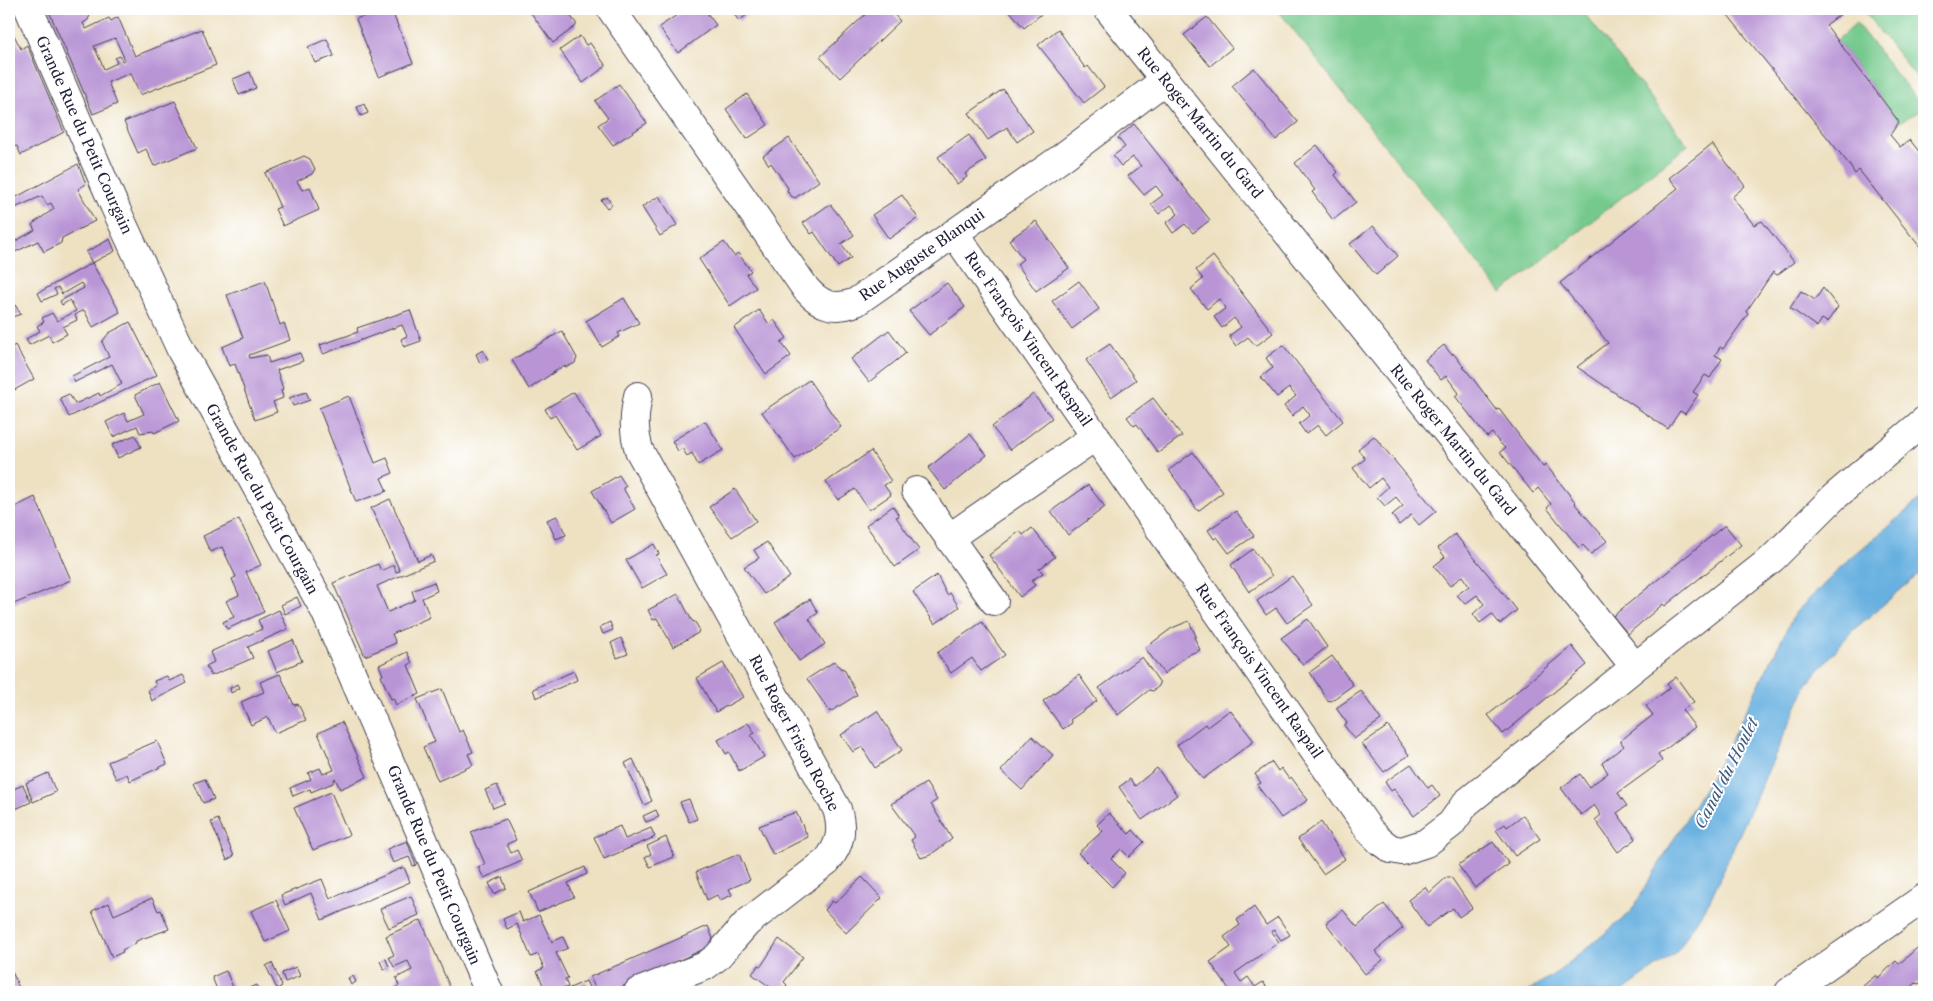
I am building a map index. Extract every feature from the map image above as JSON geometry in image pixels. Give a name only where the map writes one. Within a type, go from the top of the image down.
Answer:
[{"type":"street","name":"Grande Rue du Petit Courgain","points":[[29,9],[114,205],[182,352],[306,575],[333,629],[489,992]]},
{"type":"street","name":"Rue Roger Martin du Gard","points":[[1108,9],[1635,667]]},
{"type":"street","name":"Rue Auguste Blanqui","points":[[622,13],[806,290],[815,299],[835,307],[856,302],[1165,80]]},
{"type":"street","name":"Rue François Vincent Raspail","points":[[954,233],[1370,831],[1380,842],[1391,849],[1402,851],[1416,848],[1443,832],[1452,824],[1466,803],[1635,667]]},
{"type":"street","name":"Rue Roger Frison Roche","points":[[638,396],[634,417],[634,437],[638,450],[837,809],[841,824],[841,836],[836,849],[827,860],[747,922],[717,958],[705,966],[638,992]]},
{"type":"street","points":[[1635,667],[1773,558],[1833,498],[1924,421]]},
{"type":"street","points":[[949,538],[1096,436]]},
{"type":"street","points":[[916,491],[994,601]]},
{"type":"street","points":[[1807,988],[1924,898]]},
{"type":"green space","points":[[1277,9],[1581,9],[1688,145],[1501,293]]},
{"type":"green space","points":[[1862,9],[1924,9],[1924,87]]},
{"type":"green space","points":[[1856,23],[1924,109],[1899,122],[1837,40]]},
{"type":"water","name":"Canal du Houlet","points":[[1924,496],[1924,570],[1851,632],[1807,684],[1710,900],[1676,953],[1621,992],[1527,992],[1560,970],[1630,913],[1721,760],[1795,613],[1847,561]]},
{"type":"building","points":[[48,9],[87,9],[90,15],[88,20],[83,23],[86,29],[109,18],[111,21],[118,17],[135,56],[202,29],[216,65],[140,95],[131,73],[108,82],[117,104],[93,114]],"holes":[[[115,38],[125,60],[122,61],[120,56],[115,58],[117,63],[104,69],[94,46]]]},
{"type":"building","points":[[383,9],[391,9],[413,63],[379,77],[356,19]]},
{"type":"building","points":[[528,9],[565,9],[576,23],[576,26],[553,43]]},
{"type":"building","points":[[686,9],[704,9],[716,25],[678,53],[659,27]]},
{"type":"building","points":[[730,9],[744,9],[748,14],[739,21]]},
{"type":"building","points":[[871,9],[889,9],[900,21],[840,78],[820,57]]},
{"type":"building","points":[[1008,9],[1041,9],[1044,12],[1024,28]]},
{"type":"building","points":[[1723,9],[1839,9],[1842,13],[1826,25],[1899,122],[1890,135],[1900,147],[1910,140],[1924,158],[1924,252],[1859,170],[1855,174]]},
{"type":"building","points":[[1207,17],[1232,48],[1210,66],[1184,35]]},
{"type":"building","points":[[1058,29],[1085,68],[1088,66],[1104,87],[1084,103],[1038,45]]},
{"type":"building","points":[[12,31],[21,49],[27,45],[64,132],[21,155],[17,146],[9,148],[9,129],[15,125],[11,118],[9,119],[9,34]]},
{"type":"building","points":[[580,36],[586,45],[590,43],[606,66],[583,83],[560,50]]},
{"type":"building","points":[[327,39],[334,56],[315,63],[308,47]]},
{"type":"building","points":[[1254,68],[1298,122],[1276,140],[1232,86]]},
{"type":"building","points":[[250,72],[256,88],[239,95],[233,79]]},
{"type":"building","points":[[619,84],[647,123],[613,145],[598,125],[608,118],[595,101]]},
{"type":"building","points":[[1003,89],[1033,131],[1017,142],[1007,127],[988,140],[969,113]]},
{"type":"building","points":[[747,94],[768,125],[747,139],[726,109]]},
{"type":"building","points":[[175,101],[197,148],[154,166],[146,149],[138,153],[124,122]]},
{"type":"building","points":[[364,104],[368,113],[361,116],[357,107]]},
{"type":"building","points":[[1134,124],[1210,220],[1193,233],[1185,224],[1173,233],[1166,223],[1178,214],[1171,205],[1159,214],[1151,204],[1163,195],[1156,186],[1144,195],[1128,176],[1141,166],[1133,157],[1121,166],[1113,156],[1125,147],[1118,138]]},
{"type":"building","points":[[969,135],[986,160],[965,174],[967,177],[957,184],[938,157]]},
{"type":"building","points":[[789,138],[819,181],[795,198],[787,191],[788,188],[771,163],[769,165],[763,156]]},
{"type":"building","points":[[1712,144],[1745,186],[1732,197],[1754,225],[1762,221],[1794,262],[1777,275],[1773,272],[1746,312],[1748,314],[1723,349],[1720,347],[1715,355],[1722,359],[1710,378],[1705,375],[1693,392],[1698,395],[1685,414],[1680,411],[1668,429],[1577,367],[1608,343],[1560,283],[1678,188],[1669,178]]},
{"type":"building","points":[[1317,145],[1338,172],[1335,175],[1356,202],[1333,220],[1312,192],[1315,190],[1295,163]]},
{"type":"building","points":[[304,156],[310,159],[315,169],[312,174],[297,181],[302,190],[310,187],[319,210],[283,226],[275,209],[280,207],[265,173]]},
{"type":"building","points":[[78,164],[86,184],[78,189],[95,221],[62,238],[61,243],[44,252],[38,241],[9,255],[9,245],[35,230],[32,225],[54,209],[51,203],[47,205],[42,196],[10,210],[9,201]]},
{"type":"building","points":[[902,195],[918,218],[889,239],[872,215]]},
{"type":"building","points":[[659,196],[677,225],[660,236],[642,207]]},
{"type":"building","points":[[607,197],[612,205],[607,208],[601,200]]},
{"type":"building","points":[[830,204],[854,235],[841,244],[851,258],[838,267],[814,232],[811,234],[803,223]]},
{"type":"building","points":[[1036,221],[1069,268],[1036,291],[1017,264],[1023,259],[1009,240]]},
{"type":"building","points":[[1373,226],[1398,256],[1376,275],[1350,244]]},
{"type":"building","points":[[110,239],[115,251],[92,263],[86,252]]},
{"type":"building","points":[[724,242],[734,256],[738,253],[751,271],[746,274],[756,288],[730,306],[699,259]]},
{"type":"building","points":[[1213,256],[1273,333],[1256,346],[1248,337],[1236,346],[1229,336],[1241,327],[1234,318],[1222,328],[1214,317],[1226,308],[1219,299],[1207,309],[1191,289],[1203,279],[1196,270]]},
{"type":"building","points":[[92,263],[120,312],[93,327],[84,310],[75,315],[77,320],[63,327],[67,334],[52,342],[49,335],[29,345],[26,339],[40,331],[37,326],[44,322],[42,318],[52,313],[57,321],[76,311],[70,300],[62,305],[60,301],[84,288],[81,283],[62,294],[58,287],[54,289],[57,294],[42,301],[38,293]]},
{"type":"building","points":[[265,281],[280,325],[284,323],[290,340],[249,355],[250,358],[267,355],[269,363],[300,353],[303,361],[277,370],[283,389],[281,390],[283,398],[273,402],[277,412],[255,420],[235,364],[229,366],[222,347],[243,338],[227,295]]},
{"type":"building","points":[[1079,281],[1099,309],[1072,329],[1052,301]]},
{"type":"building","points":[[947,283],[965,307],[929,335],[909,311]]},
{"type":"building","points":[[1823,288],[1838,307],[1827,322],[1822,319],[1817,327],[1790,308],[1801,291],[1815,300]]},
{"type":"building","points":[[624,298],[639,323],[618,333],[620,336],[602,347],[586,321]]},
{"type":"building","points":[[15,305],[21,314],[9,318],[9,309]]},
{"type":"building","points":[[410,310],[421,341],[404,347],[401,339],[407,336],[402,325],[323,354],[320,345],[358,332],[357,328]]},
{"type":"building","points":[[759,310],[769,324],[774,320],[787,338],[781,342],[791,356],[766,374],[734,328]]},
{"type":"building","points":[[130,322],[157,375],[69,417],[60,398],[69,394],[75,404],[99,393],[100,396],[122,384],[112,364],[75,382],[72,376],[109,357],[102,342],[109,333]]},
{"type":"building","points":[[889,330],[906,353],[869,382],[851,359]]},
{"type":"building","points":[[562,331],[577,358],[575,363],[567,367],[563,366],[529,389],[512,360]]},
{"type":"building","points":[[1110,344],[1136,380],[1111,397],[1086,360]]},
{"type":"building","points":[[15,345],[34,379],[9,393],[9,349]]},
{"type":"building","points":[[1283,345],[1343,421],[1326,435],[1318,425],[1306,434],[1299,424],[1310,415],[1303,406],[1292,416],[1284,406],[1296,396],[1289,388],[1277,397],[1261,377],[1273,368],[1266,358]]},
{"type":"building","points":[[1444,345],[1452,355],[1453,353],[1497,410],[1499,409],[1543,467],[1546,465],[1575,504],[1607,541],[1591,554],[1583,545],[1579,548],[1547,508],[1551,504],[1538,488],[1533,493],[1500,452],[1505,448],[1492,433],[1487,437],[1455,396],[1459,393],[1446,376],[1441,380],[1425,360]]},
{"type":"building","points":[[483,350],[488,360],[480,363],[476,354]]},
{"type":"building","points":[[809,380],[841,427],[795,459],[762,412]]},
{"type":"building","points":[[160,382],[179,421],[154,433],[153,431],[140,433],[137,426],[113,437],[106,422],[124,413],[128,421],[144,414],[135,395]]},
{"type":"building","points":[[306,392],[310,400],[293,406],[289,398]]},
{"type":"building","points":[[574,392],[601,436],[577,450],[555,415],[550,418],[545,409]]},
{"type":"building","points":[[1033,394],[1052,418],[1010,450],[992,427]]},
{"type":"building","points":[[349,396],[375,463],[387,458],[393,473],[381,478],[387,491],[356,502],[319,408]]},
{"type":"building","points":[[1153,398],[1182,436],[1158,453],[1137,424],[1134,426],[1127,417]]},
{"type":"building","points":[[705,421],[723,450],[698,465],[692,453],[687,456],[682,448],[678,451],[672,441]]},
{"type":"building","points":[[970,434],[987,455],[945,490],[928,468]]},
{"type":"building","points":[[135,435],[141,447],[118,458],[112,445]]},
{"type":"building","points":[[1374,436],[1436,511],[1419,525],[1411,515],[1399,525],[1392,515],[1403,506],[1396,497],[1385,506],[1377,497],[1388,487],[1381,478],[1369,488],[1353,468],[1365,459],[1358,449]]},
{"type":"building","points":[[871,451],[891,481],[884,485],[891,495],[869,510],[855,489],[838,500],[826,482]]},
{"type":"building","points":[[1193,452],[1223,492],[1198,511],[1169,470]]},
{"type":"building","points":[[619,475],[626,486],[623,488],[635,509],[611,523],[592,491]]},
{"type":"building","points":[[1088,485],[1105,507],[1068,535],[1051,511]]},
{"type":"building","points":[[735,489],[756,521],[732,537],[709,507]]},
{"type":"building","points":[[35,497],[71,580],[9,606],[9,510]]},
{"type":"building","points":[[390,499],[418,561],[431,555],[434,561],[377,586],[388,612],[415,600],[412,591],[434,582],[437,591],[422,598],[430,617],[392,634],[396,643],[365,656],[333,583],[378,564],[381,571],[394,565],[396,572],[400,571],[371,508]]},
{"type":"building","points":[[893,506],[899,516],[896,517],[919,550],[895,567],[866,525]]},
{"type":"building","points":[[1236,511],[1254,536],[1229,553],[1217,537],[1214,539],[1208,530]]},
{"type":"building","points":[[557,516],[566,535],[556,539],[547,520]]},
{"type":"building","points":[[239,519],[261,565],[246,572],[264,612],[227,629],[223,622],[234,617],[226,601],[239,595],[232,579],[236,577],[222,547],[210,552],[203,536]]},
{"type":"building","points":[[1725,525],[1741,545],[1665,606],[1663,604],[1628,634],[1613,616]]},
{"type":"building","points":[[1032,528],[1055,557],[1039,569],[1043,573],[1031,581],[1035,585],[1020,597],[989,555],[1020,531],[1023,535]]},
{"type":"building","points":[[1455,534],[1517,610],[1500,624],[1492,614],[1480,623],[1473,614],[1484,604],[1477,595],[1465,604],[1457,595],[1469,586],[1462,576],[1450,586],[1434,566],[1445,557],[1438,548]]},
{"type":"building","points":[[767,542],[790,577],[764,594],[744,567],[759,558],[754,550]]},
{"type":"building","points":[[654,544],[659,554],[656,555],[667,574],[642,588],[626,560]]},
{"type":"building","points":[[1253,549],[1272,576],[1249,592],[1231,565]]},
{"type":"building","points":[[937,575],[947,595],[950,593],[959,607],[935,624],[913,592]]},
{"type":"building","points":[[1292,576],[1313,605],[1287,623],[1276,608],[1266,615],[1257,601]]},
{"type":"building","points":[[678,594],[692,621],[695,622],[699,629],[698,633],[673,647],[657,618],[653,620],[648,610]]},
{"type":"building","points":[[297,597],[301,606],[285,614],[281,605]]},
{"type":"building","points":[[810,599],[818,613],[809,619],[825,644],[799,661],[775,622]]},
{"type":"building","points":[[279,610],[288,629],[248,647],[253,658],[211,676],[206,666],[214,662],[210,652],[262,629],[258,620]]},
{"type":"building","points":[[1308,619],[1327,647],[1303,665],[1281,638]]},
{"type":"building","points":[[1189,621],[1200,650],[1187,655],[1164,674],[1145,648],[1172,628]]},
{"type":"building","points":[[610,622],[613,630],[603,634],[600,627]]},
{"type":"building","points":[[982,622],[1005,655],[981,671],[972,658],[951,673],[937,653]]},
{"type":"building","points":[[621,638],[628,654],[617,658],[611,643]]},
{"type":"building","points":[[293,640],[302,661],[277,672],[268,651]]},
{"type":"building","points":[[1572,646],[1587,665],[1503,734],[1488,715]]},
{"type":"building","points":[[407,652],[412,663],[408,665],[420,694],[396,705],[393,698],[391,699],[381,676],[383,675],[379,665]]},
{"type":"building","points":[[1332,656],[1353,685],[1331,701],[1327,700],[1310,672]]},
{"type":"building","points":[[1142,657],[1160,683],[1159,686],[1153,691],[1149,690],[1118,715],[1099,688]]},
{"type":"building","points":[[835,661],[840,668],[844,669],[857,695],[830,712],[807,679]]},
{"type":"building","points":[[723,663],[743,697],[716,712],[697,678]]},
{"type":"building","points":[[574,671],[577,680],[536,698],[533,689]]},
{"type":"building","points":[[280,674],[294,705],[298,704],[306,720],[275,733],[268,717],[251,725],[241,702],[264,692],[260,682]]},
{"type":"building","points":[[183,675],[187,683],[152,701],[148,690],[156,686],[154,681],[167,676],[169,681]]},
{"type":"building","points":[[1079,675],[1097,701],[1070,720],[1072,723],[1063,729],[1043,701]]},
{"type":"building","points":[[1676,677],[1694,702],[1682,710],[1695,727],[1658,755],[1662,761],[1618,793],[1627,806],[1617,813],[1636,839],[1618,852],[1595,820],[1601,815],[1594,805],[1581,815],[1561,788],[1580,774],[1589,787],[1608,773],[1602,763],[1624,746],[1620,741],[1653,715],[1646,706],[1670,688],[1667,684]]},
{"type":"building","points":[[238,684],[240,688],[231,693],[230,688]]},
{"type":"building","points":[[442,689],[459,732],[463,730],[473,752],[468,754],[473,765],[438,781],[423,747],[435,742],[417,699]]},
{"type":"building","points":[[1361,691],[1381,720],[1354,739],[1344,725],[1347,723],[1336,708]]},
{"type":"building","points":[[1230,710],[1254,741],[1203,779],[1177,745],[1205,724],[1207,727]]},
{"type":"building","points":[[877,711],[902,750],[875,768],[862,747],[853,752],[841,735]]},
{"type":"building","points":[[342,722],[367,777],[340,789],[335,778],[333,783],[311,792],[310,789],[293,796],[290,788],[311,779],[308,773],[320,768],[323,774],[334,770],[318,733]]},
{"type":"building","points":[[748,723],[755,733],[751,735],[764,757],[739,771],[729,752],[726,754],[718,740]]},
{"type":"building","points":[[1388,726],[1409,755],[1384,772],[1362,744]]},
{"type":"building","points":[[1032,736],[1053,755],[1022,790],[1001,771]]},
{"type":"building","points":[[157,741],[167,764],[130,781],[127,774],[116,779],[108,762]]},
{"type":"building","points":[[633,759],[652,801],[644,805],[625,763]]},
{"type":"building","points":[[1272,762],[1278,771],[1281,768],[1289,779],[1291,777],[1308,800],[1281,818],[1257,785],[1261,783],[1255,774]]},
{"type":"building","points":[[1411,764],[1428,788],[1432,785],[1440,796],[1414,816],[1394,789],[1391,791],[1385,782]]},
{"type":"building","points":[[1157,768],[1177,795],[1142,820],[1119,787],[1130,779],[1135,786]]},
{"type":"building","points":[[48,773],[56,792],[33,802],[26,783]]},
{"type":"building","points":[[205,779],[214,799],[203,803],[194,783]]},
{"type":"building","points":[[926,783],[937,800],[931,804],[952,839],[930,855],[921,858],[911,840],[915,837],[891,804]]},
{"type":"building","points":[[23,785],[31,802],[9,812],[9,791]]},
{"type":"building","points":[[497,785],[505,803],[493,808],[485,790]]},
{"type":"building","points":[[331,792],[349,835],[313,850],[294,808]]},
{"type":"building","points":[[689,799],[697,819],[689,822],[680,802]]},
{"type":"building","points":[[656,810],[659,817],[646,822],[643,816]]},
{"type":"building","points":[[796,812],[808,837],[773,855],[759,826]]},
{"type":"building","points":[[1109,813],[1129,834],[1133,830],[1144,842],[1129,857],[1121,849],[1111,859],[1125,873],[1112,887],[1078,853],[1103,831],[1097,825]]},
{"type":"building","points":[[1523,815],[1540,839],[1515,856],[1496,830],[1505,824],[1507,827]]},
{"type":"building","points":[[218,819],[234,856],[227,860],[211,822]]},
{"type":"building","points":[[506,819],[516,840],[507,844],[511,853],[517,850],[522,861],[484,878],[478,867],[485,864],[471,832]]},
{"type":"building","points":[[1321,822],[1345,859],[1323,874],[1298,839]]},
{"type":"building","points":[[620,826],[625,839],[651,828],[655,837],[604,859],[594,837]]},
{"type":"building","points":[[666,837],[674,857],[650,867],[645,857],[651,854],[647,846]]},
{"type":"building","points":[[407,841],[416,865],[413,866],[409,857],[393,863],[387,849]]},
{"type":"building","points":[[1493,842],[1509,864],[1475,888],[1458,865]]},
{"type":"building","points":[[739,854],[750,880],[729,889],[732,895],[720,900],[717,895],[707,900],[696,872]]},
{"type":"building","points":[[404,867],[410,882],[322,920],[311,893],[285,905],[281,895],[322,879],[330,899]]},
{"type":"building","points":[[585,867],[587,874],[568,883],[574,897],[538,912],[529,892]]},
{"type":"building","points":[[502,877],[506,888],[494,894],[489,883]]},
{"type":"building","points":[[862,877],[882,898],[846,933],[825,910],[832,901],[835,903]]},
{"type":"building","points":[[1447,877],[1451,877],[1472,908],[1459,917],[1453,908],[1427,927],[1408,900],[1425,887],[1429,893]]},
{"type":"building","points":[[411,896],[419,915],[389,928],[380,909]]},
{"type":"building","points":[[152,898],[158,911],[161,910],[169,929],[136,941],[136,943],[122,950],[123,952],[112,957],[92,911],[109,903],[114,915]]},
{"type":"building","points":[[276,900],[290,931],[265,942],[251,911]]},
{"type":"building","points":[[1384,904],[1403,928],[1375,951],[1383,960],[1365,974],[1326,923],[1343,910],[1357,927]]},
{"type":"building","points":[[1254,907],[1266,925],[1278,917],[1290,935],[1281,940],[1274,930],[1271,932],[1279,942],[1235,973],[1241,982],[1248,977],[1255,987],[1263,982],[1270,992],[1231,992],[1210,962],[1231,947],[1224,937],[1240,925],[1237,920]]},
{"type":"building","points":[[519,912],[523,922],[539,915],[552,942],[563,937],[568,948],[556,953],[568,978],[565,979],[568,987],[554,992],[546,992],[537,971],[544,968],[538,954],[531,957],[517,924],[507,929],[503,919]]},
{"type":"building","points":[[421,920],[452,992],[385,992],[399,986],[396,978],[412,970],[408,961],[394,967],[389,957],[394,955],[386,936]]},
{"type":"building","points":[[708,926],[715,944],[610,992],[597,992],[590,977]]},
{"type":"building","points":[[779,939],[803,957],[784,982],[787,985],[782,992],[777,992],[752,974],[759,965],[761,966]]},
{"type":"building","points":[[1924,946],[1924,979],[1919,984],[1916,983],[1906,992],[1857,991],[1876,975],[1878,978],[1896,961],[1899,964],[1917,948],[1919,950]]},
{"type":"building","points":[[386,959],[389,967],[384,970],[380,961]]},
{"type":"building","points":[[272,963],[282,986],[277,989],[266,966]]},
{"type":"building","points":[[9,965],[21,992],[9,992]]},
{"type":"building","points":[[296,967],[300,976],[285,982],[282,973]]},
{"type":"building","points":[[226,971],[235,992],[218,992],[212,977]]},
{"type":"building","points":[[353,976],[356,982],[351,985],[348,978]]},
{"type":"building","points":[[586,981],[591,992],[563,991]]},
{"type":"building","points":[[257,985],[260,992],[238,992]]}]
